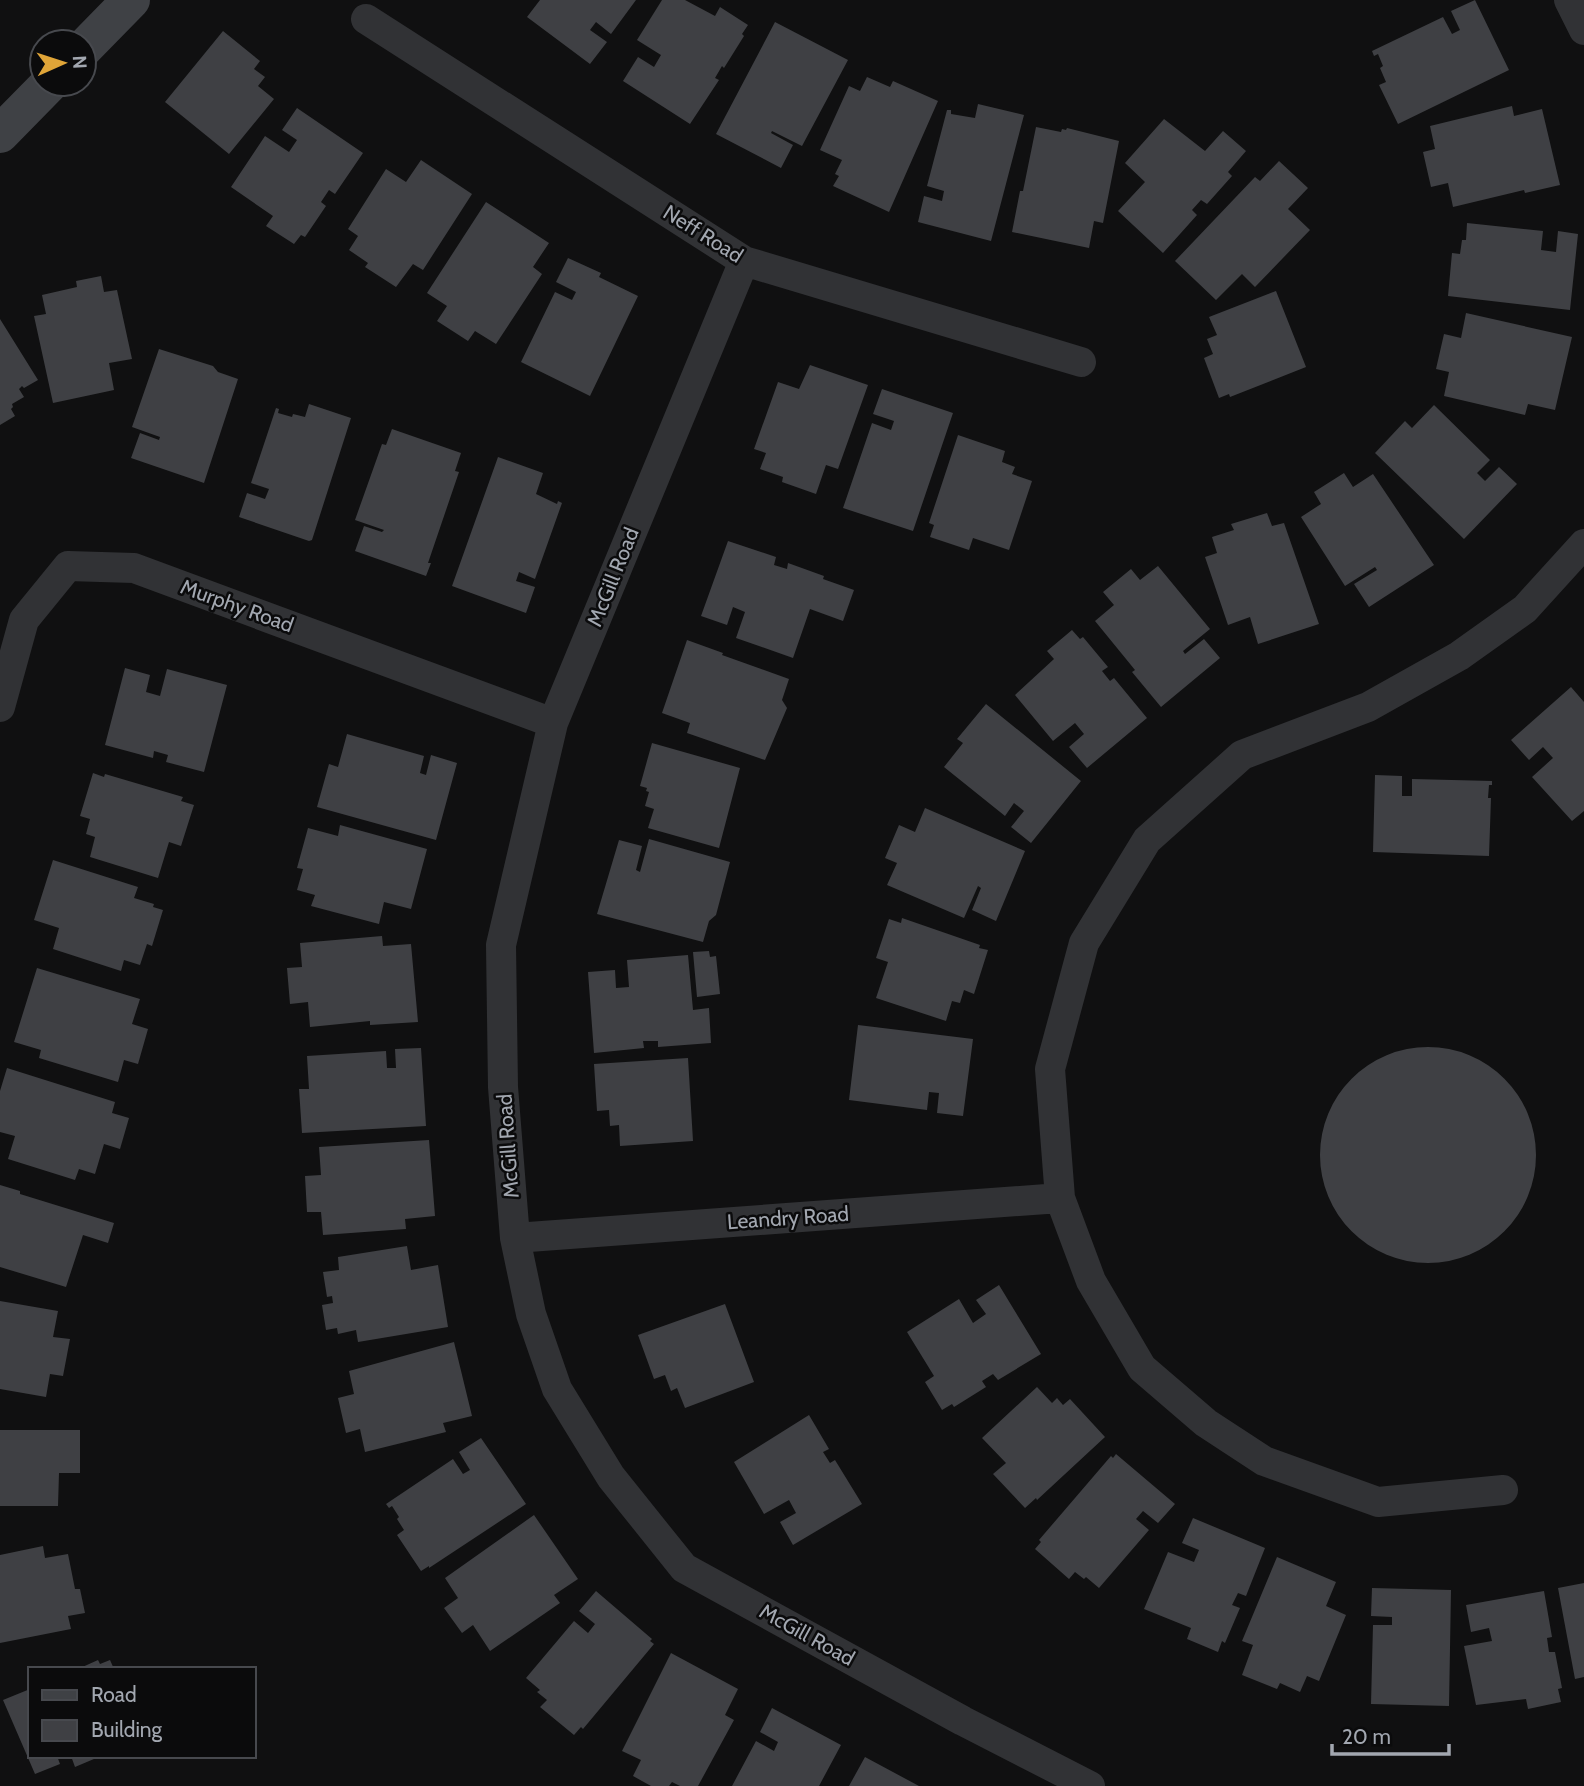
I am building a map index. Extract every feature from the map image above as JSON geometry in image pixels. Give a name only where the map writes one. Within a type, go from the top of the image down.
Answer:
[{"type":"street","points":[[98,34],[131,0]]},
{"type":"street","points":[[1569,0],[1584,30]]},
{"type":"street","name":"Neff Road","points":[[366,19],[744,261],[1081,362]]},
{"type":"street","points":[[0,134],[35,98]]},
{"type":"street","name":"McGill Road","points":[[744,261],[553,723],[501,945],[503,1087],[515,1238],[531,1314],[557,1389],[611,1477],[684,1568],[963,1721],[1090,1786]]},
{"type":"street","points":[[1503,1490],[1378,1502],[1264,1461],[1206,1423],[1142,1368],[1091,1280],[1060,1198],[1050,1069],[1084,943],[1147,840],[1242,755],[1368,708],[1459,656],[1525,610],[1584,544]]},
{"type":"street","name":"Murphy Road","points":[[0,707],[24,620],[68,566],[134,568],[553,723]]},
{"type":"street","name":"Leandry Road","points":[[515,1238],[1060,1198]]},
{"type":"building","points":[[540,0],[636,0],[611,34],[596,22],[590,30],[607,42],[590,64],[527,17]]},
{"type":"building","points":[[662,0],[685,0],[715,16],[720,7],[748,25],[742,34],[744,36],[715,78],[719,80],[690,124],[623,81],[638,57],[654,67],[661,55],[637,40]]},
{"type":"building","points":[[1475,0],[1509,70],[1398,124],[1379,85],[1386,82],[1380,68],[1383,66],[1378,54],[1374,56],[1372,51],[1443,17],[1452,34],[1460,30],[1451,11]]},
{"type":"building","points":[[775,22],[848,60],[802,146],[772,131],[771,133],[793,145],[781,168],[716,134]]},
{"type":"building","points":[[223,31],[260,61],[254,69],[265,77],[258,86],[274,99],[229,154],[165,102]]},
{"type":"building","points":[[867,77],[890,87],[893,81],[938,101],[889,212],[833,186],[839,176],[835,174],[842,160],[820,150],[849,86],[860,91]]},
{"type":"building","points":[[978,104],[1024,115],[991,241],[918,222],[924,196],[942,201],[944,191],[927,186],[947,110],[951,110],[951,114],[975,118]]},
{"type":"building","points":[[1512,106],[1514,116],[1542,109],[1560,185],[1525,193],[1524,190],[1453,207],[1448,183],[1431,187],[1423,152],[1435,149],[1430,126]]},
{"type":"building","points":[[297,108],[363,153],[335,194],[329,190],[321,202],[326,206],[305,237],[301,235],[294,244],[266,226],[273,216],[231,187],[265,136],[289,152],[297,140],[282,130]]},
{"type":"building","points":[[1164,119],[1205,151],[1223,131],[1246,151],[1228,172],[1232,176],[1207,204],[1201,200],[1192,210],[1197,215],[1163,253],[1118,211],[1145,182],[1125,163]]},
{"type":"building","points":[[1036,127],[1061,132],[1067,128],[1119,141],[1103,223],[1094,221],[1089,248],[1012,232]]},
{"type":"building","points":[[421,160],[472,194],[423,270],[413,264],[396,287],[365,267],[368,263],[349,250],[358,236],[348,229],[386,169],[406,182]]},
{"type":"building","points":[[1279,161],[1308,188],[1288,209],[1310,230],[1255,287],[1242,274],[1216,300],[1175,261],[1255,177],[1260,181]]},
{"type":"building","points":[[486,202],[549,243],[533,267],[542,274],[496,344],[475,331],[468,341],[437,321],[447,306],[427,293]]},
{"type":"building","points":[[1467,223],[1543,231],[1541,250],[1556,252],[1558,231],[1578,234],[1570,310],[1448,296],[1452,253],[1460,254],[1462,240],[1466,240]]},
{"type":"building","points":[[568,258],[601,273],[599,277],[638,296],[590,396],[521,362],[555,292],[572,300],[576,292],[556,282]]},
{"type":"building","points":[[101,276],[104,292],[117,290],[132,359],[109,363],[114,390],[53,403],[34,316],[46,314],[42,295],[77,287],[76,281]]},
{"type":"building","points":[[1276,291],[1306,367],[1230,397],[1229,394],[1219,398],[1204,358],[1213,354],[1207,339],[1217,335],[1209,317]]},
{"type":"building","points":[[1466,313],[1572,337],[1555,410],[1528,404],[1525,415],[1444,396],[1449,372],[1436,369],[1444,334],[1461,338]]},
{"type":"building","points":[[0,319],[38,380],[19,389],[24,397],[12,404],[11,409],[15,416],[0,425]]},
{"type":"building","points":[[159,349],[213,366],[218,372],[238,379],[204,483],[131,458],[140,433],[159,440],[160,437],[132,427]]},
{"type":"building","points":[[810,365],[868,385],[838,469],[826,465],[816,494],[782,482],[783,477],[760,469],[766,453],[754,449],[778,382],[799,389]]},
{"type":"building","points":[[882,389],[953,413],[913,531],[843,508],[872,423],[891,430],[894,421],[873,414]]},
{"type":"building","points":[[309,404],[351,418],[312,540],[309,541],[239,517],[247,493],[265,499],[269,489],[251,483],[276,408],[279,409],[278,413],[305,417]]},
{"type":"building","points":[[1434,405],[1490,460],[1477,473],[1485,481],[1499,467],[1517,484],[1464,539],[1375,453],[1405,421],[1412,428]]},
{"type":"building","points":[[392,429],[461,453],[455,471],[459,472],[426,576],[355,551],[364,526],[382,532],[384,530],[355,520],[382,444],[386,445]]},
{"type":"building","points":[[958,435],[1005,451],[1002,462],[1015,467],[1012,474],[1032,481],[1009,550],[973,538],[969,550],[930,537],[934,525],[929,523]]},
{"type":"building","points":[[498,457],[543,473],[536,494],[557,504],[558,501],[562,503],[535,579],[519,572],[516,581],[535,587],[526,613],[452,586]]},
{"type":"building","points":[[1344,473],[1353,487],[1373,474],[1434,565],[1369,607],[1354,584],[1377,570],[1375,567],[1345,586],[1301,517],[1321,504],[1314,492]]},
{"type":"building","points":[[1267,513],[1272,526],[1284,523],[1319,624],[1258,644],[1250,617],[1228,625],[1205,557],[1217,553],[1212,537],[1234,530],[1231,524]]},
{"type":"building","points":[[728,541],[776,557],[774,565],[787,569],[788,563],[854,590],[843,621],[810,609],[793,658],[736,638],[745,612],[733,607],[727,625],[701,616]]},
{"type":"building","points":[[1158,566],[1210,629],[1183,651],[1185,654],[1204,639],[1220,658],[1161,707],[1095,621],[1114,605],[1103,592],[1131,569],[1140,580]]},
{"type":"building","points":[[1072,630],[1080,639],[1083,637],[1108,667],[1102,671],[1110,681],[1114,678],[1147,718],[1087,768],[1069,747],[1084,734],[1075,723],[1053,741],[1015,695],[1054,659],[1047,651]]},
{"type":"building","points":[[687,640],[789,679],[782,700],[787,708],[765,760],[687,733],[690,723],[662,713]]},
{"type":"building","points":[[125,668],[150,675],[146,692],[160,696],[167,669],[227,685],[204,772],[166,762],[168,755],[154,751],[153,758],[105,745]]},
{"type":"building","points":[[1571,687],[1584,702],[1584,811],[1572,821],[1532,777],[1553,758],[1543,747],[1529,760],[1511,740]]},
{"type":"building","points":[[986,704],[1081,781],[1031,843],[1011,827],[1024,811],[1014,803],[1005,816],[944,767],[963,743],[957,739]]},
{"type":"building","points":[[347,734],[424,756],[420,773],[426,775],[431,755],[457,763],[436,840],[317,807],[329,764],[338,767]]},
{"type":"building","points":[[652,743],[740,768],[719,848],[648,828],[654,809],[645,806],[649,792],[646,791],[647,788],[640,786]]},
{"type":"building","points":[[93,773],[104,777],[105,774],[183,797],[181,801],[194,805],[181,846],[169,842],[158,878],[90,857],[95,837],[86,834],[90,819],[80,816]]},
{"type":"building","points":[[1375,775],[1402,776],[1402,796],[1412,796],[1412,779],[1492,781],[1488,798],[1491,798],[1489,856],[1373,852]]},
{"type":"building","points":[[925,808],[1025,851],[996,921],[972,910],[981,888],[978,886],[964,918],[887,885],[897,863],[885,858],[899,825],[915,832]]},
{"type":"building","points":[[340,825],[427,849],[411,909],[384,902],[379,924],[311,906],[315,895],[297,890],[303,869],[297,868],[308,828],[338,836]]},
{"type":"building","points":[[649,839],[730,862],[716,915],[709,921],[703,942],[597,914],[619,840],[642,846],[636,870],[640,872]]},
{"type":"building","points":[[53,860],[138,887],[134,898],[154,904],[153,907],[163,910],[152,946],[147,944],[140,965],[124,960],[121,971],[53,949],[59,928],[34,920]]},
{"type":"building","points":[[902,918],[988,950],[974,994],[964,990],[960,1003],[952,1001],[946,1021],[876,998],[888,962],[876,958],[889,919],[901,923]]},
{"type":"building","points":[[382,936],[383,946],[411,944],[418,1022],[370,1025],[370,1021],[310,1027],[308,1002],[290,1004],[287,968],[302,967],[300,943]]},
{"type":"building","points":[[709,951],[710,957],[716,956],[720,994],[697,997],[693,952]]},
{"type":"building","points":[[688,955],[693,1010],[709,1008],[711,1043],[658,1047],[658,1041],[643,1041],[644,1048],[594,1053],[588,972],[615,970],[616,988],[629,987],[627,960]]},
{"type":"building","points":[[37,968],[140,999],[132,1024],[148,1029],[138,1064],[124,1060],[118,1082],[39,1058],[41,1050],[14,1042]]},
{"type":"building","points":[[858,1025],[973,1039],[963,1116],[937,1113],[939,1093],[929,1092],[927,1110],[849,1100]]},
{"type":"building","points":[[1428,1047],[1469,1055],[1488,1065],[1504,1079],[1518,1095],[1528,1114],[1536,1155],[1528,1196],[1518,1215],[1504,1231],[1488,1245],[1469,1255],[1428,1263],[1387,1255],[1368,1245],[1352,1231],[1338,1215],[1328,1196],[1320,1155],[1328,1114],[1338,1095],[1352,1079],[1368,1065],[1387,1055]]},
{"type":"building","points":[[421,1048],[426,1126],[302,1133],[299,1089],[309,1089],[307,1056],[386,1051],[387,1068],[396,1068],[395,1049]]},
{"type":"building","points":[[688,1058],[693,1141],[620,1146],[619,1125],[610,1126],[609,1110],[597,1111],[594,1064]]},
{"type":"building","points":[[7,1068],[115,1102],[112,1113],[129,1118],[120,1149],[104,1144],[95,1174],[79,1169],[75,1180],[8,1159],[15,1136],[0,1132],[0,1091]]},
{"type":"building","points":[[429,1140],[435,1216],[405,1219],[406,1229],[323,1235],[321,1212],[307,1212],[305,1176],[321,1175],[319,1147]]},
{"type":"building","points":[[0,1185],[20,1191],[20,1194],[114,1223],[108,1243],[83,1235],[66,1287],[0,1267]]},
{"type":"building","points":[[407,1246],[411,1270],[438,1265],[448,1327],[358,1342],[356,1330],[338,1334],[337,1328],[326,1330],[322,1305],[333,1303],[332,1296],[327,1297],[323,1272],[339,1270],[338,1257]]},
{"type":"building","points":[[999,1285],[1041,1354],[998,1380],[993,1374],[982,1381],[986,1387],[954,1407],[952,1404],[942,1410],[925,1382],[934,1376],[907,1332],[959,1299],[973,1323],[986,1314],[976,1300]]},
{"type":"building","points":[[0,1301],[58,1311],[53,1337],[70,1339],[63,1376],[50,1374],[46,1397],[0,1389]]},
{"type":"building","points":[[725,1304],[754,1382],[685,1408],[677,1388],[671,1391],[665,1375],[654,1379],[638,1335]]},
{"type":"building","points":[[454,1342],[472,1416],[443,1423],[446,1432],[365,1452],[360,1429],[346,1433],[338,1398],[354,1394],[349,1371]]},
{"type":"building","points":[[1037,1387],[1052,1403],[1057,1398],[1063,1405],[1070,1399],[1105,1437],[1025,1508],[993,1474],[1006,1463],[982,1438]]},
{"type":"building","points":[[809,1415],[829,1449],[823,1452],[830,1463],[835,1460],[862,1504],[793,1545],[780,1522],[796,1513],[789,1500],[764,1514],[734,1462]]},
{"type":"building","points":[[0,1430],[80,1430],[80,1473],[59,1473],[58,1506],[0,1506]]},
{"type":"building","points":[[481,1438],[526,1504],[421,1571],[397,1535],[404,1530],[397,1519],[399,1517],[392,1506],[389,1508],[386,1504],[453,1459],[463,1474],[470,1470],[459,1452]]},
{"type":"building","points":[[1116,1454],[1175,1504],[1158,1523],[1143,1511],[1136,1519],[1149,1530],[1099,1588],[1075,1572],[1069,1579],[1035,1549],[1041,1542],[1039,1540],[1111,1456],[1113,1458]]},
{"type":"building","points":[[534,1515],[578,1579],[554,1595],[560,1603],[490,1651],[473,1625],[462,1633],[444,1608],[458,1598],[445,1578]]},
{"type":"building","points":[[1193,1518],[1265,1548],[1246,1596],[1238,1593],[1232,1605],[1240,1608],[1225,1643],[1222,1641],[1218,1652],[1187,1639],[1191,1628],[1144,1609],[1168,1552],[1194,1562],[1199,1550],[1182,1543]]},
{"type":"building","points":[[43,1546],[45,1558],[68,1554],[75,1589],[80,1589],[85,1613],[68,1616],[71,1629],[0,1643],[0,1555]]},
{"type":"building","points":[[1277,1557],[1336,1582],[1326,1606],[1346,1615],[1319,1681],[1307,1676],[1300,1692],[1280,1683],[1277,1689],[1242,1675],[1253,1645],[1242,1641]]},
{"type":"building","points":[[1584,1583],[1584,1677],[1575,1679],[1558,1588]]},
{"type":"building","points":[[1372,1588],[1451,1590],[1449,1706],[1371,1704],[1373,1625],[1392,1625],[1392,1617],[1371,1616]]},
{"type":"building","points":[[596,1591],[652,1639],[650,1641],[654,1644],[583,1729],[581,1727],[574,1735],[540,1707],[547,1700],[526,1678],[574,1621],[588,1633],[595,1624],[579,1611]]},
{"type":"building","points":[[1544,1591],[1552,1637],[1547,1638],[1549,1652],[1555,1652],[1562,1688],[1558,1689],[1561,1702],[1528,1709],[1526,1699],[1476,1705],[1464,1646],[1492,1641],[1489,1628],[1471,1632],[1466,1605]]},
{"type":"building","points":[[671,1653],[738,1689],[725,1715],[734,1720],[698,1786],[680,1786],[672,1782],[669,1786],[651,1786],[633,1776],[641,1760],[622,1751]]},
{"type":"building","points":[[98,1660],[100,1664],[110,1660],[113,1667],[82,1667]]},
{"type":"building","points":[[28,1690],[28,1758],[3,1700]]},
{"type":"building","points":[[772,1708],[841,1745],[819,1786],[732,1786],[756,1741],[774,1751],[778,1742],[760,1732]]},
{"type":"building","points":[[865,1757],[919,1786],[849,1786]]},
{"type":"building","points":[[28,1758],[58,1758],[60,1764],[35,1774]]},
{"type":"building","points":[[72,1758],[96,1758],[75,1767]]}]
